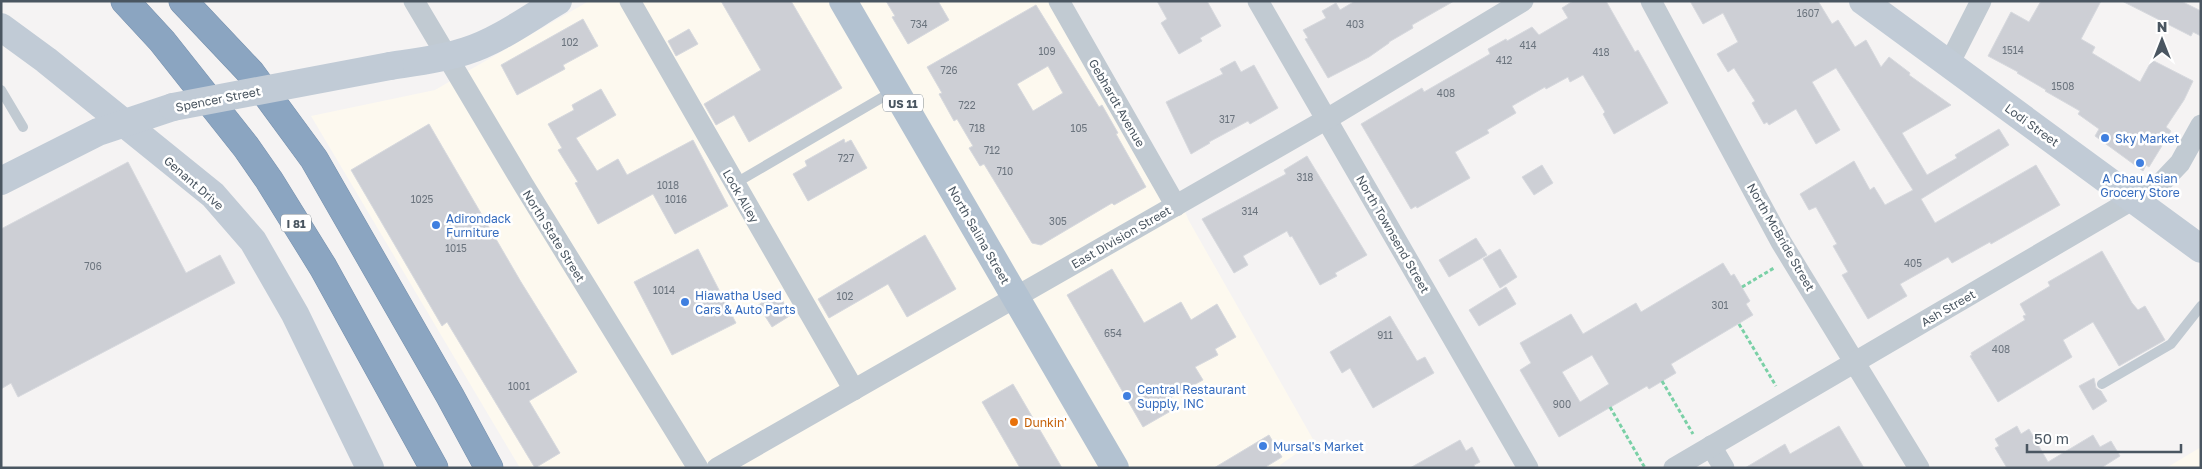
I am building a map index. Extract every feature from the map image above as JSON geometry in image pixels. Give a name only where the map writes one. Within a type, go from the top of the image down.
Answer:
[{"type":"highway","name":"I 81","points":[[125,1],[162,42],[246,147],[269,180],[323,266],[434,468]]},
{"type":"highway","points":[[183,1],[250,73],[314,159],[450,396],[489,468]]},
{"type":"main road","name":"North Salina Street","points":[[843,1],[1115,468]]},
{"type":"street","name":"North State Street","points":[[414,1],[523,184],[698,468]]},
{"type":"street","name":"Spencer Street","points":[[1,181],[98,132],[173,107],[468,51],[497,37],[558,1]]},
{"type":"street","name":"Lock Alley","points":[[630,1],[854,390]]},
{"type":"street","name":"Gebhardt Avenue","points":[[1059,1],[1176,206]]},
{"type":"street","name":"North Townsend Street","points":[[1258,1],[1528,468]]},
{"type":"street","name":"East Division Street","points":[[717,468],[1327,119],[1523,1]]},
{"type":"street","name":"North McBride Street","points":[[1651,1],[1791,258],[1920,468]]},
{"type":"street","name":"Lodi Street","points":[[1863,1],[2201,249]]},
{"type":"street","points":[[1949,64],[1981,1]]},
{"type":"street","name":"Genant Drive","points":[[1,27],[124,122],[213,195],[253,241],[295,314],[370,468]]},
{"type":"street","name":"Ash Street","points":[[1674,468],[2161,183],[2180,163],[2201,125]]},
{"type":"street","points":[[1706,448],[1724,468]]},
{"type":"lane","points":[[1,90],[23,127]]},
{"type":"lane","points":[[734,184],[895,90]]},
{"type":"lane","points":[[2102,384],[2170,344],[2201,306]]},
{"type":"path","points":[[1742,287],[1791,258]]},
{"type":"path","points":[[1739,324],[1785,402]]},
{"type":"path","points":[[1662,381],[1706,448]]},
{"type":"path","points":[[1610,407],[1645,468]]},
{"type":"shaded area","points":[[589,1],[1068,1],[1168,172],[1189,221],[1314,441],[1280,465],[1281,468],[520,468],[311,116],[435,90]]},
{"type":"shaded area","points":[[2201,447],[2201,468],[2166,468]]},
{"type":"building","points":[[721,1],[791,1],[842,88],[749,142],[734,115],[716,125],[704,104],[761,70]]},
{"type":"building","points":[[886,1],[938,1],[949,20],[908,44],[892,17],[895,16]]},
{"type":"building","points":[[1157,1],[1207,1],[1221,26],[1200,38],[1202,41],[1179,54],[1161,23],[1167,19]]},
{"type":"building","points":[[1355,1],[1454,1],[1412,25],[1413,28],[1389,42],[1369,57],[1328,78],[1305,39],[1308,38],[1303,30],[1326,18],[1322,11],[1336,3],[1340,10]]},
{"type":"building","points":[[1573,1],[1606,1],[1635,52],[1638,50],[1668,103],[1614,134],[1603,114],[1605,112],[1583,75],[1570,82],[1568,77],[1546,89],[1545,87],[1512,106],[1516,113],[1487,130],[1489,133],[1455,152],[1470,178],[1417,208],[1416,206],[1411,209],[1361,124],[1422,88],[1424,92],[1490,54],[1488,49],[1506,39],[1507,41],[1532,27],[1539,35],[1568,18],[1562,8]]},
{"type":"building","points":[[1690,1],[1818,1],[1832,24],[1838,20],[1855,47],[1866,40],[1881,67],[1889,57],[1910,73],[1909,75],[1951,105],[1902,133],[1927,175],[1957,158],[1955,155],[1999,129],[2009,145],[1921,199],[1935,223],[2036,165],[2060,205],[1991,244],[1990,242],[1952,263],[1948,257],[1900,284],[1907,296],[1868,319],[1842,275],[1848,272],[1833,246],[1837,244],[1816,207],[1809,210],[1800,194],[1854,161],[1870,190],[1874,187],[1885,205],[1913,190],[1836,68],[1812,82],[1840,130],[1816,144],[1796,109],[1769,125],[1767,122],[1764,124],[1752,103],[1755,101],[1734,68],[1728,72],[1717,54],[1738,42],[1723,13],[1703,24]]},
{"type":"building","points":[[2041,1],[2101,1],[2081,39],[2095,47],[2092,53],[2140,82],[2152,60],[2193,81],[2184,100],[2166,127],[2171,131],[2149,167],[2146,165],[2143,171],[2095,136],[2099,129],[2078,114],[2080,111],[2045,91],[2018,72],[1988,56],[2011,12],[2029,22]]},
{"type":"building","points":[[2122,1],[2181,1],[2201,11],[2201,36],[2193,32],[2191,36]]},
{"type":"building","points":[[1036,5],[1099,107],[1102,105],[1146,187],[1114,205],[1112,203],[1041,245],[1032,243],[984,164],[980,166],[969,148],[973,146],[957,119],[954,121],[939,94],[942,93],[927,67]],"holes":[[[1048,66],[1063,93],[1033,111],[1017,84]]]},
{"type":"building","points":[[583,19],[598,46],[563,65],[565,69],[517,95],[501,65]]},
{"type":"building","points":[[689,29],[698,44],[676,56],[668,41]]},
{"type":"building","points":[[1235,61],[1241,72],[1254,65],[1278,108],[1250,124],[1248,121],[1191,154],[1166,102],[1223,74],[1220,69]]},
{"type":"building","points":[[601,89],[616,115],[576,138],[597,171],[618,159],[627,175],[693,140],[728,206],[675,234],[653,194],[598,224],[575,183],[578,182],[558,150],[562,148],[548,124],[574,110],[572,105]]},
{"type":"building","points":[[429,124],[521,282],[577,372],[529,401],[560,453],[535,468],[447,322],[442,326],[351,170]]},
{"type":"building","points":[[844,139],[845,143],[851,140],[867,168],[808,201],[793,174],[807,166],[805,161]]},
{"type":"building","points":[[1307,156],[1367,255],[1335,273],[1337,276],[1320,285],[1292,236],[1290,237],[1287,231],[1243,256],[1248,265],[1234,273],[1202,219],[1286,174],[1284,170]]},
{"type":"building","points":[[128,162],[186,273],[220,255],[235,283],[18,397],[11,383],[1,389],[1,229]]},
{"type":"building","points":[[1542,165],[1553,183],[1534,195],[1522,177]]},
{"type":"building","points":[[925,235],[956,289],[907,317],[888,284],[829,318],[818,299]]},
{"type":"building","points":[[1476,238],[1487,255],[1449,277],[1439,260]]},
{"type":"building","name":"Hiawatha Used Cars & Auto Parts","points":[[698,249],[736,323],[672,355],[634,282]]},
{"type":"building","points":[[1500,249],[1517,277],[1500,288],[1483,259]]},
{"type":"building","points":[[2102,251],[2132,303],[2138,310],[2145,306],[2165,340],[2119,366],[2093,322],[2063,340],[2072,357],[1998,402],[1970,356],[1972,355],[1971,353],[2025,320],[2023,316],[2026,315],[2020,304],[2050,286],[2048,282]]},
{"type":"building","points":[[1723,263],[1731,276],[1734,274],[1750,301],[1746,304],[1753,315],[1671,364],[1676,373],[1649,389],[1647,386],[1559,437],[1520,370],[1531,363],[1520,343],[1571,314],[1583,334],[1636,303],[1641,312]],"holes":[[[1592,355],[1609,384],[1580,402],[1562,372]]]},
{"type":"building","points":[[1112,269],[1144,323],[1181,302],[1191,320],[1217,304],[1236,337],[1215,349],[1218,355],[1195,367],[1203,380],[1170,398],[1176,408],[1143,427],[1067,295]]},
{"type":"building","points":[[1506,287],[1516,304],[1479,326],[1469,310]]},
{"type":"building","points":[[778,293],[791,315],[772,327],[758,305]]},
{"type":"building","points":[[1390,316],[1417,361],[1425,357],[1434,373],[1373,408],[1350,368],[1342,373],[1330,352]]},
{"type":"building","points":[[2094,378],[2096,388],[2101,391],[2107,401],[2093,410],[2079,386]]},
{"type":"building","name":"Dunkin'","points":[[1013,384],[1062,468],[1020,468],[982,402]]},
{"type":"building","points":[[1839,426],[1864,468],[1745,468],[1785,444],[1790,454]]},
{"type":"building","points":[[2017,426],[2021,434],[2029,429],[2048,462],[2093,435],[2100,447],[2111,441],[2120,456],[2101,468],[2007,468],[1995,448],[1999,446],[1995,439]]},
{"type":"building","name":"Mursal's Market","points":[[1269,435],[1282,457],[1264,468],[1214,468]]},
{"type":"building","points":[[1460,440],[1466,451],[1472,447],[1480,462],[1474,465],[1475,468],[1410,468]]},
{"type":"place","name":"Sky Market","points":[[2105,138]]},
{"type":"place","name":"A Chau Asian Grocery Store","points":[[2140,163]]},
{"type":"place","name":"Adirondack Furniture","points":[[436,225]]},
{"type":"place","name":"Hiawatha Used Cars & Auto Parts","points":[[685,302]]},
{"type":"place","name":"Central Restaurant Supply, INC","points":[[1127,396]]},
{"type":"place","name":"Dunkin'","points":[[1014,422]]},
{"type":"place","name":"Mursal's Market","points":[[1263,446]]}]
